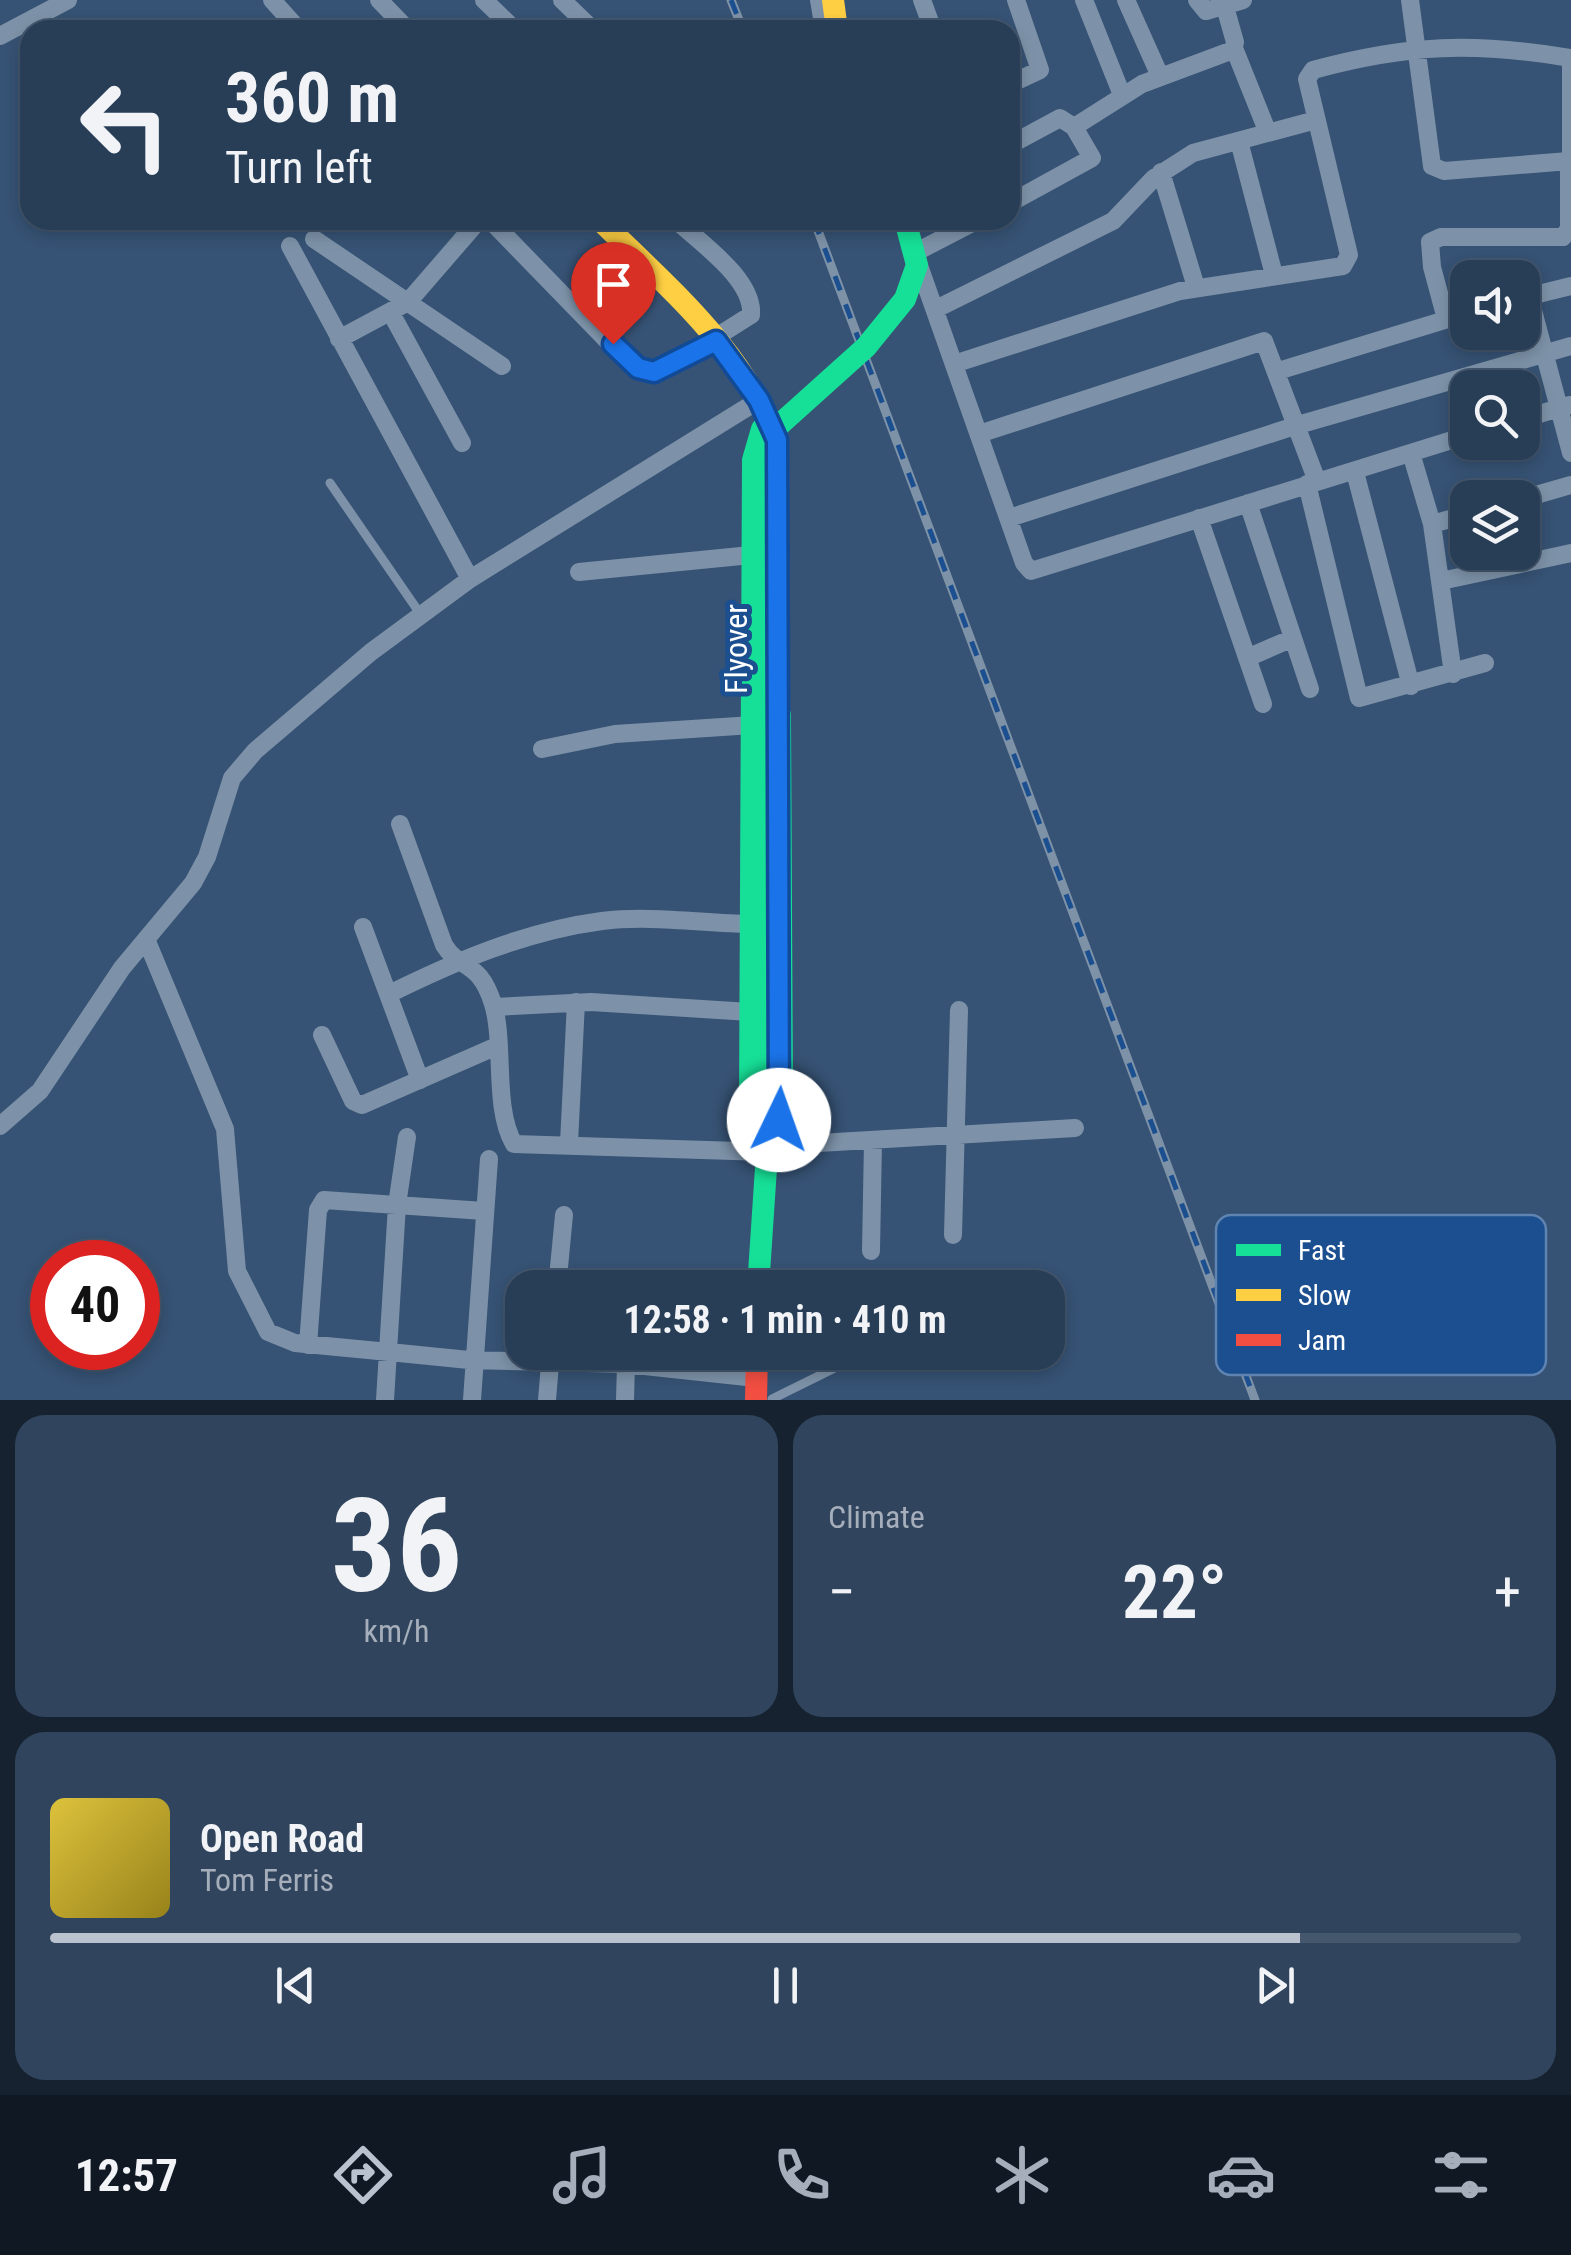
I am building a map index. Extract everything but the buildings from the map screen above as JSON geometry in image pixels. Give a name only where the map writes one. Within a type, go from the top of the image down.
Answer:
[{"type":"street","points":[[30,20],[68,0]]},
{"type":"street","points":[[272,0],[291,20]]},
{"type":"street","points":[[379,0],[398,20]]},
{"type":"street","points":[[484,0],[505,20]]},
{"type":"street","points":[[562,0],[583,20]]},
{"type":"street","points":[[1016,0],[1040,68],[1033,76],[1020,81]]},
{"type":"street","points":[[1084,0],[1122,95]]},
{"type":"street","points":[[1126,0],[1160,76]]},
{"type":"street","points":[[1198,0],[1206,11],[1234,3],[1234,48],[1268,133]]},
{"type":"street","points":[[1410,0],[1428,109],[1428,158],[1438,170],[1570,161]]},
{"type":"street","points":[[954,364],[1196,287],[1336,268],[1349,259],[1307,79],[1313,70],[1416,48],[1498,46],[1571,59],[1569,229],[1562,237],[1441,237],[1430,242],[1432,268],[1446,320]]},
{"type":"street","points":[[1074,127],[1122,95],[1160,76],[1234,48]]},
{"type":"street","points":[[1020,139],[1056,119],[1074,127],[1091,154],[1090,162],[1020,199]]},
{"type":"street","points":[[936,309],[1113,221],[1161,172],[1192,153],[1316,120]]},
{"type":"street","points":[[1239,141],[1274,275]]},
{"type":"street","points":[[1161,172],[1196,287]]},
{"type":"street","points":[[338,339],[408,302],[471,230]]},
{"type":"street","points":[[500,230],[646,373],[664,370],[748,320],[750,300],[741,284],[686,230]]},
{"type":"street","points":[[610,230],[716,341],[765,410],[778,452],[782,1100],[779,1120],[768,1139],[760,1270]]},
{"type":"street","points":[[908,230],[1024,564],[1036,572],[1450,441]]},
{"type":"street","name":"Flyover","points":[[768,1139],[767,462],[777,427],[866,347],[905,299],[916,264],[908,230]]},
{"type":"street","points":[[911,230],[922,249],[925,279]]},
{"type":"street","points":[[922,249],[959,230]]},
{"type":"street","points":[[314,239],[502,366]]},
{"type":"street","points":[[290,246],[470,579]]},
{"type":"street","points":[[1540,294],[1571,286]]},
{"type":"street","points":[[391,313],[462,442]]},
{"type":"street","points":[[1278,371],[1450,319]]},
{"type":"street","points":[[1540,336],[1566,406],[1571,452]]},
{"type":"street","points":[[979,434],[1262,341],[1267,343],[1298,425],[1357,695],[1362,700],[1486,663]]},
{"type":"street","points":[[1009,518],[1298,425],[1571,346]]},
{"type":"street","points":[[1540,413],[1566,406]]},
{"type":"street","points":[[0,1126],[40,1091],[109,986],[201,869],[239,767],[308,703],[470,579],[765,410]]},
{"type":"street","points":[[765,410],[753,460],[750,1012],[752,1116],[768,1139]]},
{"type":"street","points":[[1411,453],[1432,524],[1453,674]]},
{"type":"street","points":[[1355,472],[1411,686]]},
{"type":"street","points":[[1540,494],[1571,485]]},
{"type":"street","points":[[1248,503],[1310,689]]},
{"type":"street","points":[[1200,518],[1263,704]]},
{"type":"street","points":[[1432,524],[1450,519]]},
{"type":"street","points":[[1441,582],[1571,553]]},
{"type":"street","points":[[579,572],[751,554]]},
{"type":"street","points":[[1247,658],[1293,638]]},
{"type":"street","points":[[542,748],[616,734],[753,725]]},
{"type":"street","points":[[400,824],[444,945],[477,970],[494,1007],[511,1140],[519,1145],[768,1139],[874,1141],[1075,1128]]},
{"type":"street","points":[[389,994],[505,943],[602,921],[750,924]]},
{"type":"street","points":[[362,927],[420,1080]]},
{"type":"street","points":[[146,940],[226,1129],[231,1151],[233,1251],[244,1290],[268,1332],[308,1344],[476,1360],[505,1359]]},
{"type":"street","points":[[494,1007],[576,1002],[750,1012]]},
{"type":"street","points":[[569,1143],[576,1002]]},
{"type":"street","points":[[952,1235],[959,1010]]},
{"type":"street","points":[[322,1035],[358,1104],[497,1046]]},
{"type":"street","points":[[385,1400],[397,1205],[406,1138]]},
{"type":"street","points":[[872,1251],[874,1141]]},
{"type":"street","points":[[472,1400],[489,1159]]},
{"type":"street","points":[[308,1344],[321,1204],[342,1198],[484,1211]]},
{"type":"street","points":[[559,1270],[564,1215]]},
{"type":"street","points":[[765,1216],[771,1270]]},
{"type":"street","points":[[547,1400],[550,1370]]},
{"type":"street","points":[[624,1400],[626,1370]]},
{"type":"street","points":[[657,1370],[756,1389]]},
{"type":"street","points":[[772,1370],[772,1400]]},
{"type":"lane","points":[[330,483],[421,615]]},
{"type":"lane","points":[[772,1400],[832,1370]]},
{"type":"railway","points":[[731,0],[739,20]]},
{"type":"railway","points":[[818,230],[1216,1296]]},
{"type":"railway","points":[[1246,1375],[1255,1400]]},
{"type":"traffic: fast","points":[[769,1120],[767,462],[777,427],[866,347],[905,299],[917,265],[908,230]]},
{"type":"traffic: fast","points":[[769,1138],[756,1124],[750,1105],[753,460],[762,429],[770,419]]},
{"type":"traffic: fast","points":[[769,1138],[779,1120],[782,1100],[780,715]]},
{"type":"traffic: fast","points":[[759,1270],[769,1123]]},
{"type":"traffic: slow","points":[[833,0],[836,20]]},
{"type":"traffic: slow","points":[[610,230],[679,297],[728,354],[766,416],[778,450]]},
{"type":"traffic: jam","points":[[756,1400],[757,1370]]},
{"type":"route","points":[[613,344],[628,362],[646,373],[664,370],[716,341],[759,400],[777,440],[782,816],[779,1120]]}]
